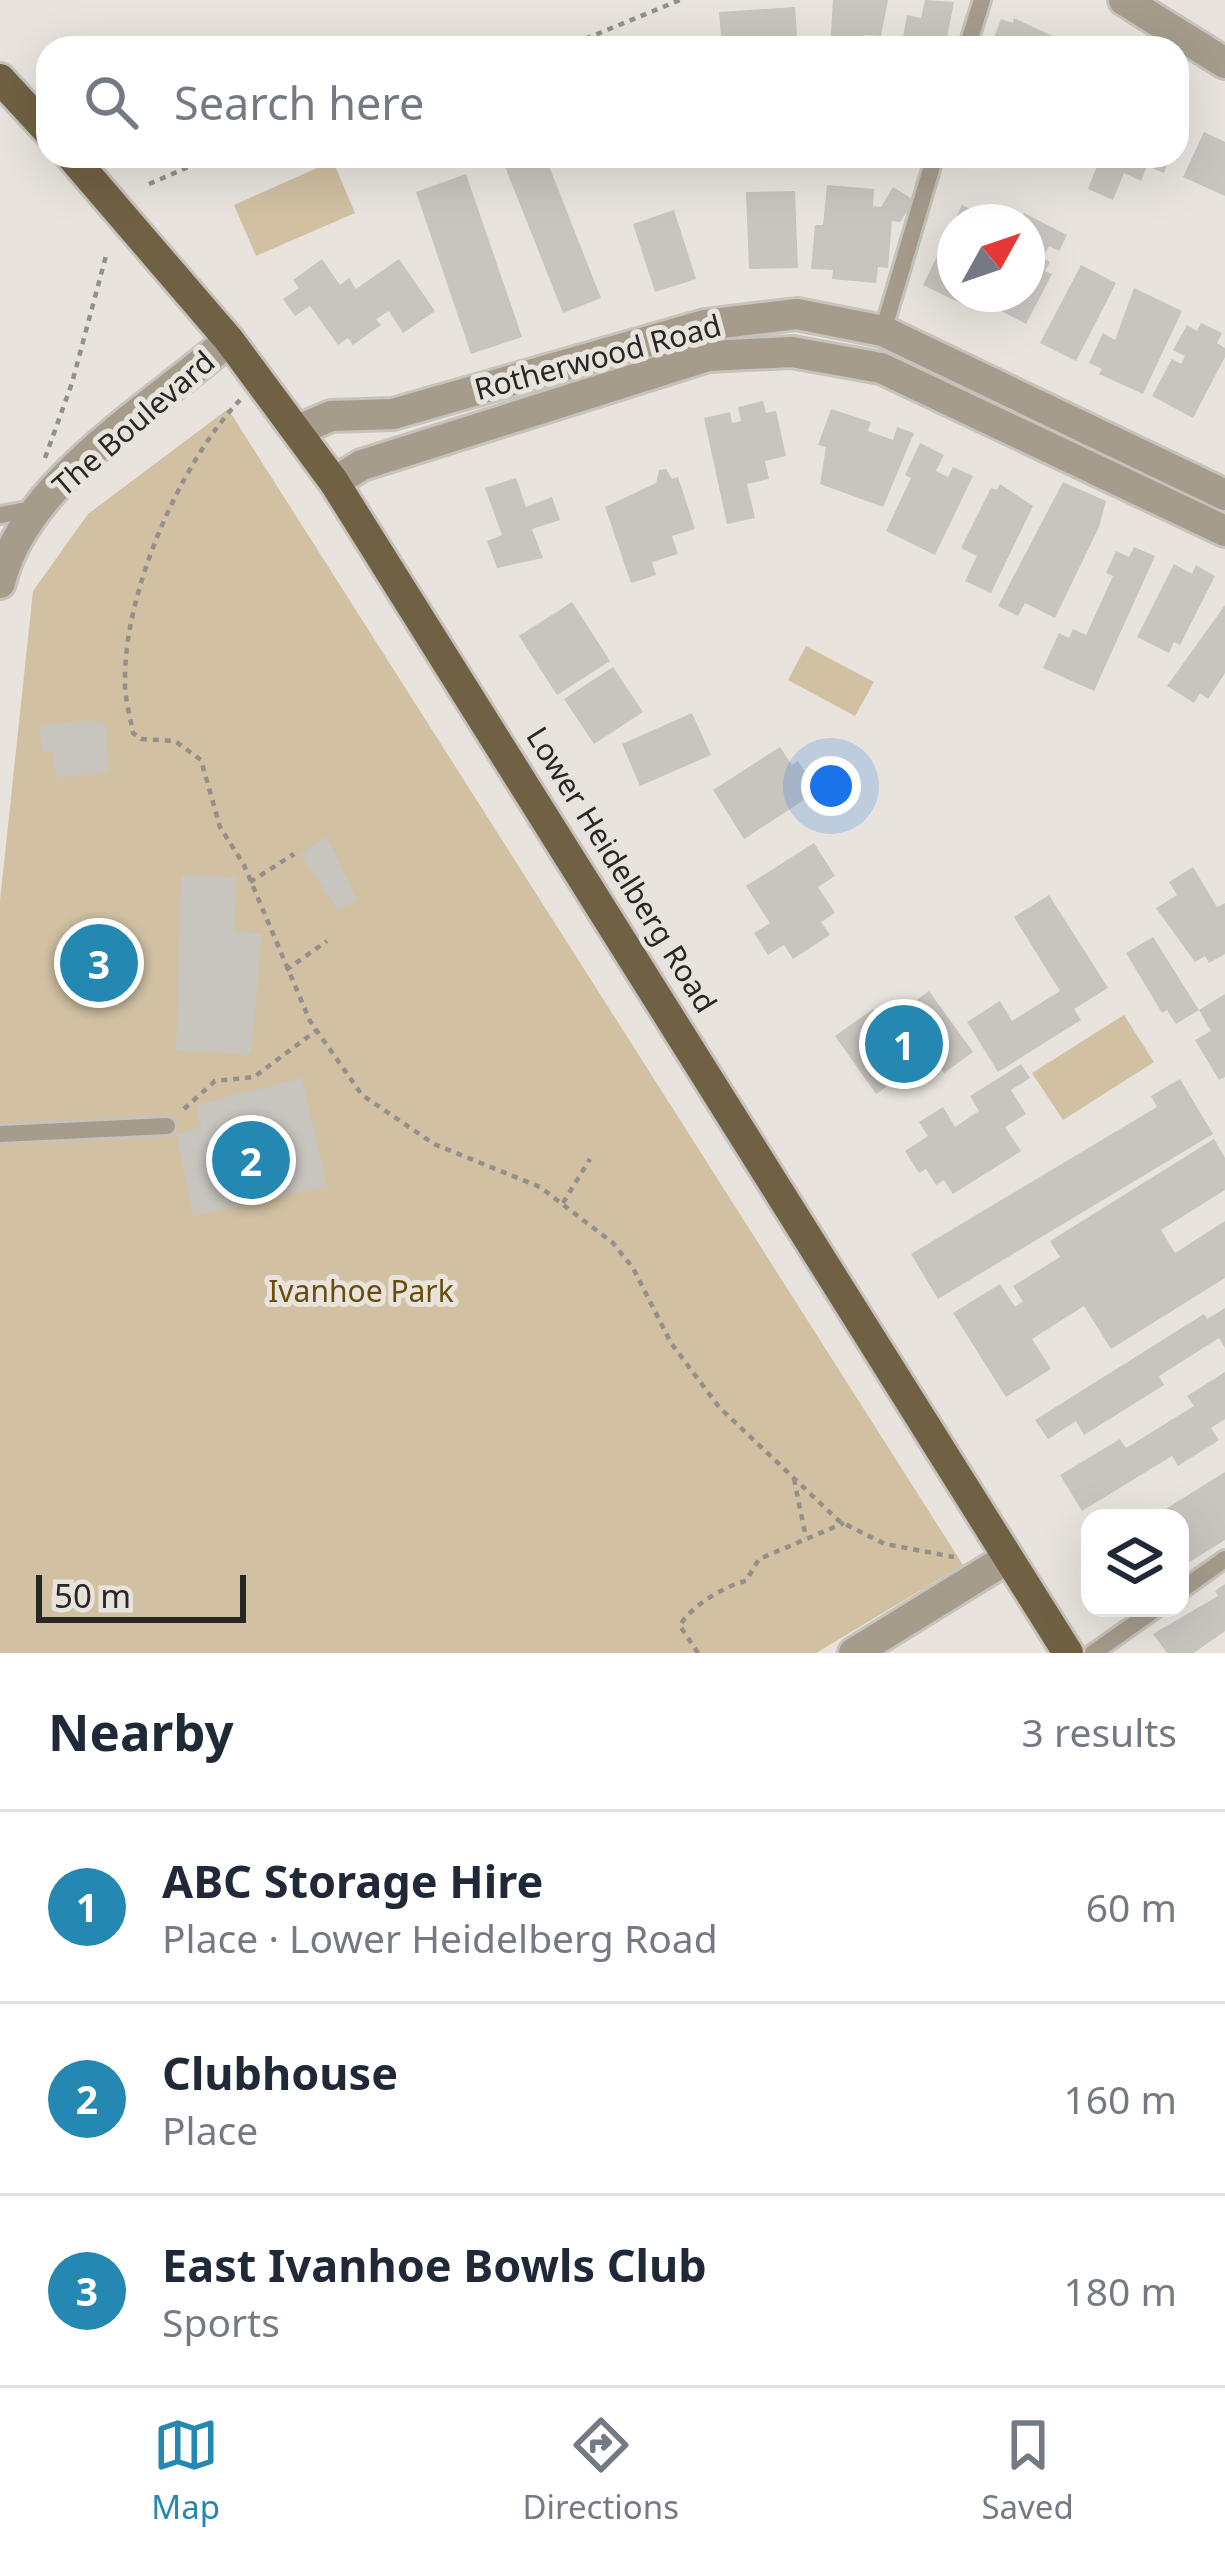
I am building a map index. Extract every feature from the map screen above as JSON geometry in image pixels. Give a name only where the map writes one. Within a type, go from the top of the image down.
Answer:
[{"type":"main road","points":[[0,79],[36,118]]},
{"type":"main road","name":"Lower Heidelberg Road","points":[[81,168],[230,340],[334,482],[1068,1653]]},
{"type":"street","points":[[1124,0],[1182,36]]},
{"type":"street","points":[[1189,41],[1225,63]]},
{"type":"street","name":"Rotherwood Road","points":[[298,430],[331,416],[393,414],[705,325],[796,314],[883,332],[1225,495]]},
{"type":"street","name":"The Boulevard","points":[[0,584],[6,561],[59,483],[230,340]]},
{"type":"street","name":"Rotherwood Road","points":[[334,482],[362,465],[708,356],[792,352],[880,368],[1225,531]]},
{"type":"street","points":[[854,1653],[1008,1558]]},
{"type":"lane","points":[[972,36],[982,0]]},
{"type":"lane","points":[[883,332],[931,168]]},
{"type":"lane","name":"The Boulevard","points":[[0,515],[39,509]]},
{"type":"lane","points":[[0,1134],[167,1126]]},
{"type":"lane","points":[[1189,1585],[1225,1559]]},
{"type":"lane","points":[[1093,1653],[1143,1617]]},
{"type":"path","points":[[592,36],[680,0]]},
{"type":"path","points":[[148,184],[186,168]]},
{"type":"path","points":[[59,483],[44,456],[72,383],[107,252]]},
{"type":"path","points":[[259,379],[223,418],[148,561],[130,620],[124,681],[133,733],[141,739],[175,741],[201,760],[220,827],[317,1030],[362,1094],[398,1120],[434,1144],[472,1155],[563,1203],[613,1243],[634,1268],[671,1343],[719,1407],[844,1523],[885,1544],[944,1556],[1008,1558]]},
{"type":"path","points":[[250,883],[294,854]]},
{"type":"path","points":[[286,970],[327,941]]},
{"type":"path","points":[[167,1126],[215,1081],[254,1077],[317,1030]]},
{"type":"path","points":[[563,1203],[590,1159]]},
{"type":"path","points":[[794,1479],[806,1538]]},
{"type":"path","points":[[698,1653],[680,1626],[684,1617],[724,1587],[746,1581],[759,1559],[844,1523]]},
{"type":"green space","points":[[317,168],[336,168],[355,213],[256,256],[234,205]]},
{"type":"green space","name":"Ivanhoe Park","points":[[228,409],[963,1565],[816,1653],[0,1653],[0,901],[33,591],[88,514]]},
{"type":"green space","points":[[806,646],[874,682],[855,716],[788,680]]},
{"type":"green space","points":[[1124,1015],[1154,1062],[1063,1120],[1032,1073]]},
{"type":"building","points":[[833,0],[888,0],[881,36],[831,36]]},
{"type":"building","points":[[925,0],[954,2],[947,36],[903,36],[907,15],[921,18]]},
{"type":"building","points":[[795,7],[797,36],[721,36],[719,12]]},
{"type":"building","points":[[1014,18],[1053,36],[995,36],[1001,19],[1013,23]]},
{"type":"building","points":[[1204,132],[1225,142],[1225,196],[1183,177]]},
{"type":"building","points":[[506,168],[550,168],[601,298],[563,313]]},
{"type":"building","points":[[1096,168],[1146,168],[1141,181],[1124,173],[1113,200],[1088,189]]},
{"type":"building","points":[[466,174],[522,337],[471,354],[416,192]]},
{"type":"building","points":[[827,185],[874,189],[873,206],[881,207],[893,187],[914,200],[900,222],[892,221],[888,268],[878,267],[876,283],[832,279],[833,270],[811,269],[815,225],[823,225]]},
{"type":"building","points":[[795,191],[798,268],[749,269],[746,192]]},
{"type":"building","points":[[674,210],[696,279],[655,292],[633,224]]},
{"type":"building","points":[[1045,224],[1067,235],[1059,251],[1049,246],[1045,254]]},
{"type":"building","points":[[937,256],[937,292],[923,285]]},
{"type":"building","points":[[322,259],[340,285],[349,278],[356,289],[399,259],[435,311],[403,333],[389,311],[376,319],[381,325],[353,345],[348,338],[338,345],[310,306],[295,316],[283,299],[299,288],[293,280]]},
{"type":"building","points":[[1081,265],[1116,283],[1076,361],[1040,343]]},
{"type":"building","points":[[1134,288],[1182,311],[1143,394],[1099,374],[1102,369],[1089,363],[1103,333],[1115,340]]},
{"type":"building","points":[[1003,312],[1032,312],[1026,324]]},
{"type":"building","points":[[1201,323],[1222,333],[1217,343],[1225,348],[1225,357],[1193,418],[1152,396],[1172,359],[1181,364],[1185,356],[1173,350],[1187,325],[1197,331]]},
{"type":"building","points":[[763,401],[766,413],[776,411],[786,456],[765,461],[769,479],[747,484],[755,518],[727,524],[704,418],[730,412],[732,423],[741,421],[738,407]]},
{"type":"building","points":[[831,409],[871,422],[868,431],[893,440],[897,427],[914,433],[883,507],[820,484],[826,447],[818,445]]},
{"type":"building","points":[[920,443],[944,455],[936,471],[948,477],[953,467],[973,476],[935,555],[886,531],[911,478],[905,475]]},
{"type":"building","points":[[666,469],[672,479],[678,477],[695,529],[672,536],[678,554],[652,562],[656,575],[631,583],[605,507],[656,483],[659,470]]},
{"type":"building","points":[[516,478],[526,507],[552,497],[560,520],[532,529],[543,558],[497,568],[487,541],[502,535],[485,488]]},
{"type":"building","points":[[1063,482],[1106,501],[1099,527],[1055,618],[1025,603],[1018,616],[998,606]]},
{"type":"building","points":[[1000,484],[1033,506],[991,593],[965,581],[977,556],[961,548],[991,488],[997,490]]},
{"type":"building","points":[[1134,547],[1155,556],[1094,691],[1043,668],[1059,633],[1069,638],[1073,629],[1086,635],[1113,576],[1106,573],[1116,551],[1129,557]]},
{"type":"building","points":[[1174,564],[1192,574],[1196,565],[1215,576],[1180,645],[1174,642],[1169,653],[1137,637]]},
{"type":"building","points":[[572,602],[610,661],[557,695],[519,636]]},
{"type":"building","points":[[1225,605],[1225,673],[1208,699],[1200,693],[1194,703],[1167,686]]},
{"type":"building","points":[[613,667],[643,712],[594,744],[564,699]]},
{"type":"building","points":[[692,713],[711,755],[640,786],[622,744]]},
{"type":"building","points":[[105,724],[109,772],[56,778],[53,751],[41,752],[40,725]]},
{"type":"building","points":[[780,747],[792,765],[798,761],[818,791],[744,839],[713,790]]},
{"type":"building","points":[[327,837],[357,900],[338,910],[300,854]]},
{"type":"building","points":[[814,843],[835,876],[818,887],[835,913],[821,922],[830,935],[793,959],[784,945],[768,955],[754,933],[770,923],[746,886]]},
{"type":"building","points":[[1193,867],[1217,907],[1225,903],[1225,954],[1209,963],[1205,956],[1195,962],[1156,908],[1177,895],[1169,882]]},
{"type":"building","points":[[181,875],[237,877],[234,931],[262,934],[251,1054],[176,1051]]},
{"type":"building","points":[[1049,895],[1108,988],[1074,1009],[1081,1020],[998,1072],[967,1022],[1000,1001],[1012,1021],[1060,991],[1014,917]]},
{"type":"building","points":[[1153,937],[1199,1010],[1176,1024],[1167,1010],[1162,1013],[1126,953]]},
{"type":"building","points":[[929,991],[973,1052],[944,1073],[931,1056],[876,1094],[835,1036],[873,1009],[884,1023]]},
{"type":"building","points":[[1225,994],[1225,1077],[1219,1080],[1195,1040],[1211,1031],[1199,1010]]},
{"type":"building","points":[[1021,1064],[1030,1078],[1011,1090],[1026,1114],[1005,1127],[1021,1151],[953,1194],[944,1180],[936,1185],[926,1169],[919,1173],[905,1151],[928,1136],[919,1122],[943,1107],[955,1127],[979,1111],[970,1096]]},
{"type":"building","points":[[302,1078],[327,1186],[193,1216],[176,1134],[201,1128],[196,1105]]},
{"type":"building","points":[[1180,1079],[1213,1134],[938,1299],[911,1254],[1157,1107],[1151,1096]]},
{"type":"building","points":[[1214,1139],[1225,1158],[1225,1190],[1161,1230],[1175,1253],[1225,1221],[1225,1278],[1111,1349],[1084,1306],[1032,1339],[1051,1369],[1006,1397],[953,1313],[1000,1284],[1015,1307],[1023,1301],[1013,1286],[1060,1257],[1050,1241]]},
{"type":"building","points":[[1225,1308],[1225,1348],[1219,1338],[1159,1376],[1164,1385],[1084,1435],[1076,1421],[1048,1439],[1035,1420],[1204,1314],[1207,1319]]},
{"type":"building","points":[[1225,1372],[1225,1419],[1211,1428],[1219,1440],[1178,1466],[1172,1456],[1081,1509],[1060,1475],[1120,1439],[1126,1448],[1194,1406],[1187,1396]]},
{"type":"building","points":[[1225,1472],[1225,1540],[1189,1562],[1189,1509],[1165,1509]]},
{"type":"building","points":[[1225,1584],[1225,1631],[1194,1653],[1167,1653],[1153,1634],[1189,1617],[1218,1596],[1215,1591]]},
{"type":"place","name":"East Ivanhoe Bowls Club","points":[[99,963]]},
{"type":"place","name":"ABC Storage Hire","points":[[904,1044]]},
{"type":"place","name":"Clubhouse","points":[[251,1160]]}]
